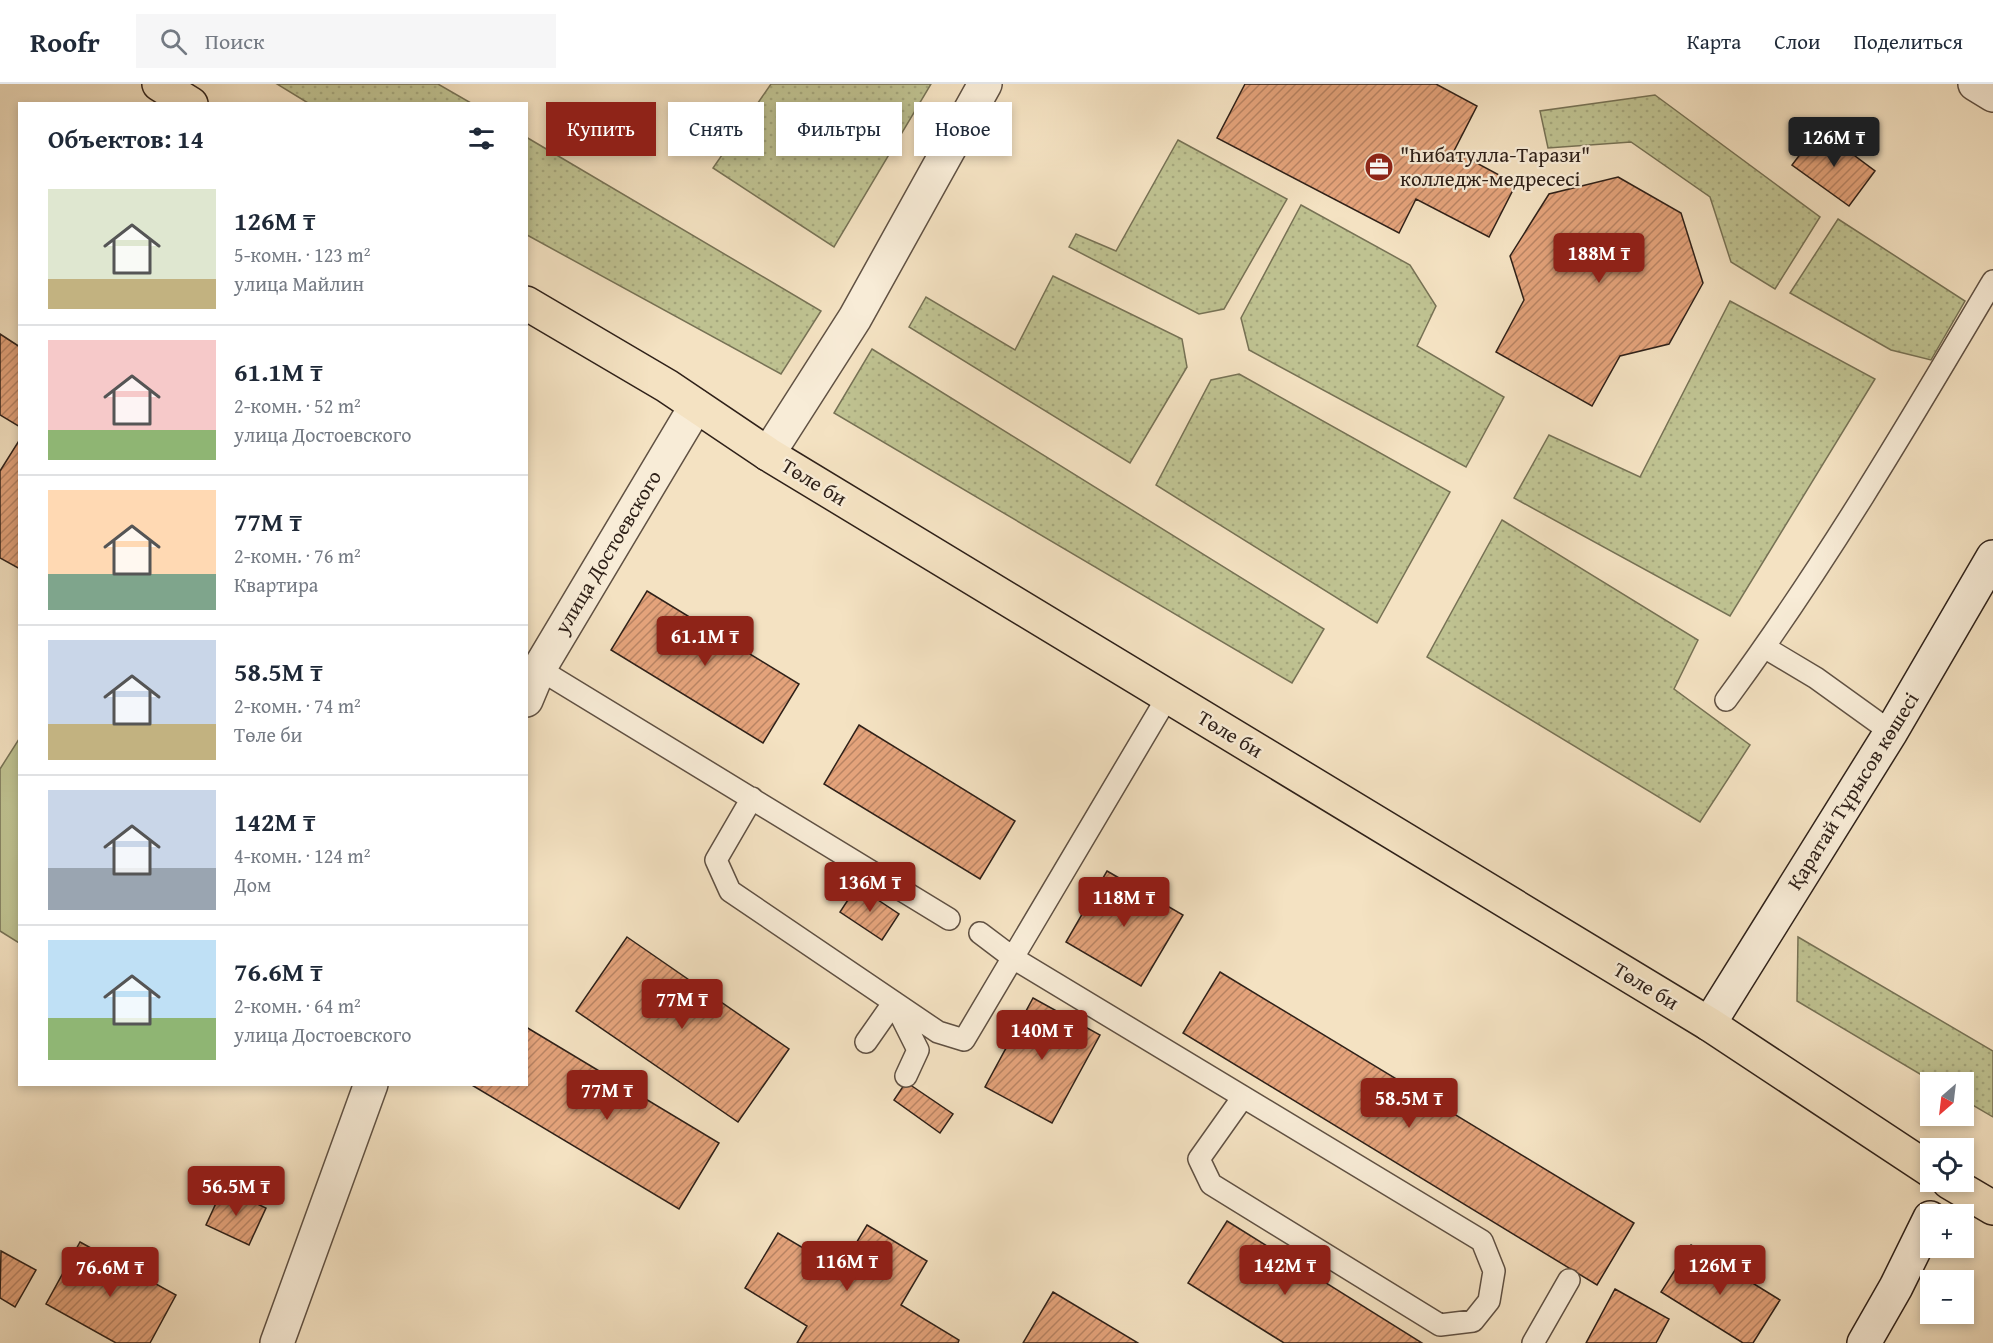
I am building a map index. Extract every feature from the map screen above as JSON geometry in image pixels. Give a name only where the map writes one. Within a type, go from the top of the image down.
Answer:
[{"type":"main road","points":[[159,84],[188,102]]},
{"type":"main road","name":"Төле би","points":[[528,304],[667,386],[768,454],[1709,1024],[1920,1163]]},
{"type":"main road","points":[[1965,1192],[1993,1208]]},
{"type":"street","points":[[768,454],[855,318],[986,84]]},
{"type":"street","points":[[1975,84],[1993,95]]},
{"type":"street","name":"улица Достоевского","points":[[528,695],[539,669],[696,406]]},
{"type":"street","name":"Қаратай Тұрысов көшесі","points":[[1709,1024],[1891,732],[1993,557]]},
{"type":"street","points":[[277,1343],[370,1086]]},
{"type":"street","points":[[1864,1343],[1896,1287],[1920,1238]]},
{"type":"lane","points":[[1726,700],[1764,647],[1924,398],[1993,281]]},
{"type":"lane","points":[[1764,647],[1816,678],[1891,732]]},
{"type":"lane","points":[[539,669],[948,919]]},
{"type":"lane","points":[[752,798],[716,860],[730,891],[938,1032],[964,1041],[1168,696]]},
{"type":"lane","points":[[980,933],[1013,958],[1482,1241],[1494,1271],[1489,1301],[1473,1321],[1440,1325],[1211,1184],[1199,1159],[1243,1097]]},
{"type":"lane","points":[[866,1042],[894,1002]]},
{"type":"lane","points":[[894,1002],[918,1050],[906,1076]]},
{"type":"lane","points":[[1533,1343],[1569,1280]]},
{"type":"green space","points":[[277,84],[438,84],[469,102],[306,102]]},
{"type":"green space","points":[[771,84],[931,84],[920,102],[914,102],[914,113],[902,133],[902,102],[776,102],[776,156],[888,156],[834,247],[713,168],[721,156],[764,156],[764,102],[759,102]]},
{"type":"green space","points":[[1655,95],[1820,217],[1775,289],[1731,262],[1710,197],[1631,142],[1548,148],[1540,111]]},
{"type":"green space","points":[[528,138],[546,149],[546,156],[558,156],[821,311],[781,374],[528,236]]},
{"type":"green space","points":[[1178,140],[1287,199],[1224,309],[1199,314],[1069,247],[1076,234],[1116,251]]},
{"type":"green space","points":[[1301,205],[1410,265],[1436,306],[1417,346],[1504,397],[1466,467],[1249,350],[1241,318]]},
{"type":"green space","points":[[1838,219],[1965,301],[1931,360],[1891,350],[1790,293]]},
{"type":"green space","points":[[1053,276],[1182,339],[1187,367],[1130,463],[909,327],[926,297],[1015,350]]},
{"type":"green space","points":[[1730,301],[1875,379],[1730,616],[1514,498],[1549,435],[1640,477]]},
{"type":"green space","points":[[872,349],[1324,629],[1292,683],[834,413]]},
{"type":"green space","points":[[1239,374],[1450,492],[1377,623],[1156,485],[1211,380]]},
{"type":"green space","points":[[1502,520],[1698,640],[1674,689],[1750,745],[1700,822],[1427,657]]},
{"type":"green space","points":[[18,741],[18,942],[0,931],[0,769]]},
{"type":"green space","points":[[1798,937],[1993,1051],[1993,1117],[1974,1106],[1974,1072],[1920,1072],[1920,1074],[1797,1001]]},
{"type":"building","name":"\"Һибатулла-Тарази\" колледж-медресесі","points":[[1245,84],[1436,84],[1477,106],[1454,151],[1516,184],[1489,237],[1416,199],[1399,233],[1217,138]]},
{"type":"building","points":[[1819,129],[1875,171],[1849,206],[1792,165]]},
{"type":"building","points":[[1618,177],[1681,213],[1703,283],[1669,344],[1620,356],[1592,406],[1496,352],[1524,300],[1510,256],[1549,194]]},
{"type":"building","points":[[0,334],[18,346],[18,426],[0,415]]},
{"type":"building","points":[[18,442],[18,568],[0,558],[0,471]]},
{"type":"building","points":[[647,591],[799,684],[763,743],[611,650]]},
{"type":"building","points":[[859,725],[1015,821],[980,879],[824,784]]},
{"type":"building","points":[[1107,871],[1183,915],[1141,986],[1066,942]]},
{"type":"building","points":[[857,886],[899,914],[882,940],[840,912]]},
{"type":"building","points":[[627,937],[789,1049],[738,1122],[576,1011]]},
{"type":"building","points":[[1220,972],[1634,1223],[1597,1285],[1183,1033]]},
{"type":"building","points":[[1033,998],[1100,1035],[1052,1123],[985,1087]]},
{"type":"building","points":[[528,1028],[719,1143],[679,1209],[473,1086],[528,1086]]},
{"type":"building","points":[[906,1082],[953,1114],[940,1133],[894,1100]]},
{"type":"building","points":[[223,1188],[266,1208],[249,1245],[206,1225]]},
{"type":"building","points":[[1227,1221],[1422,1343],[1284,1343],[1188,1283]]},
{"type":"building","points":[[867,1225],[927,1261],[901,1305],[959,1340],[958,1343],[797,1343],[807,1326],[745,1288],[778,1233],[840,1270]]},
{"type":"building","points":[[80,1242],[176,1295],[150,1343],[116,1343],[46,1304]]},
{"type":"building","points":[[1691,1245],[1780,1300],[1753,1343],[1743,1343],[1661,1292]]},
{"type":"building","points":[[1,1251],[36,1270],[15,1307],[0,1298]]},
{"type":"building","points":[[1615,1289],[1669,1319],[1656,1343],[1586,1343]]},
{"type":"building","points":[[1053,1292],[1138,1343],[1023,1343]]},
{"type":"place","name":"\"Һибатулла-Тарази\" колледж-медресесі","points":[[1379,167]]}]
